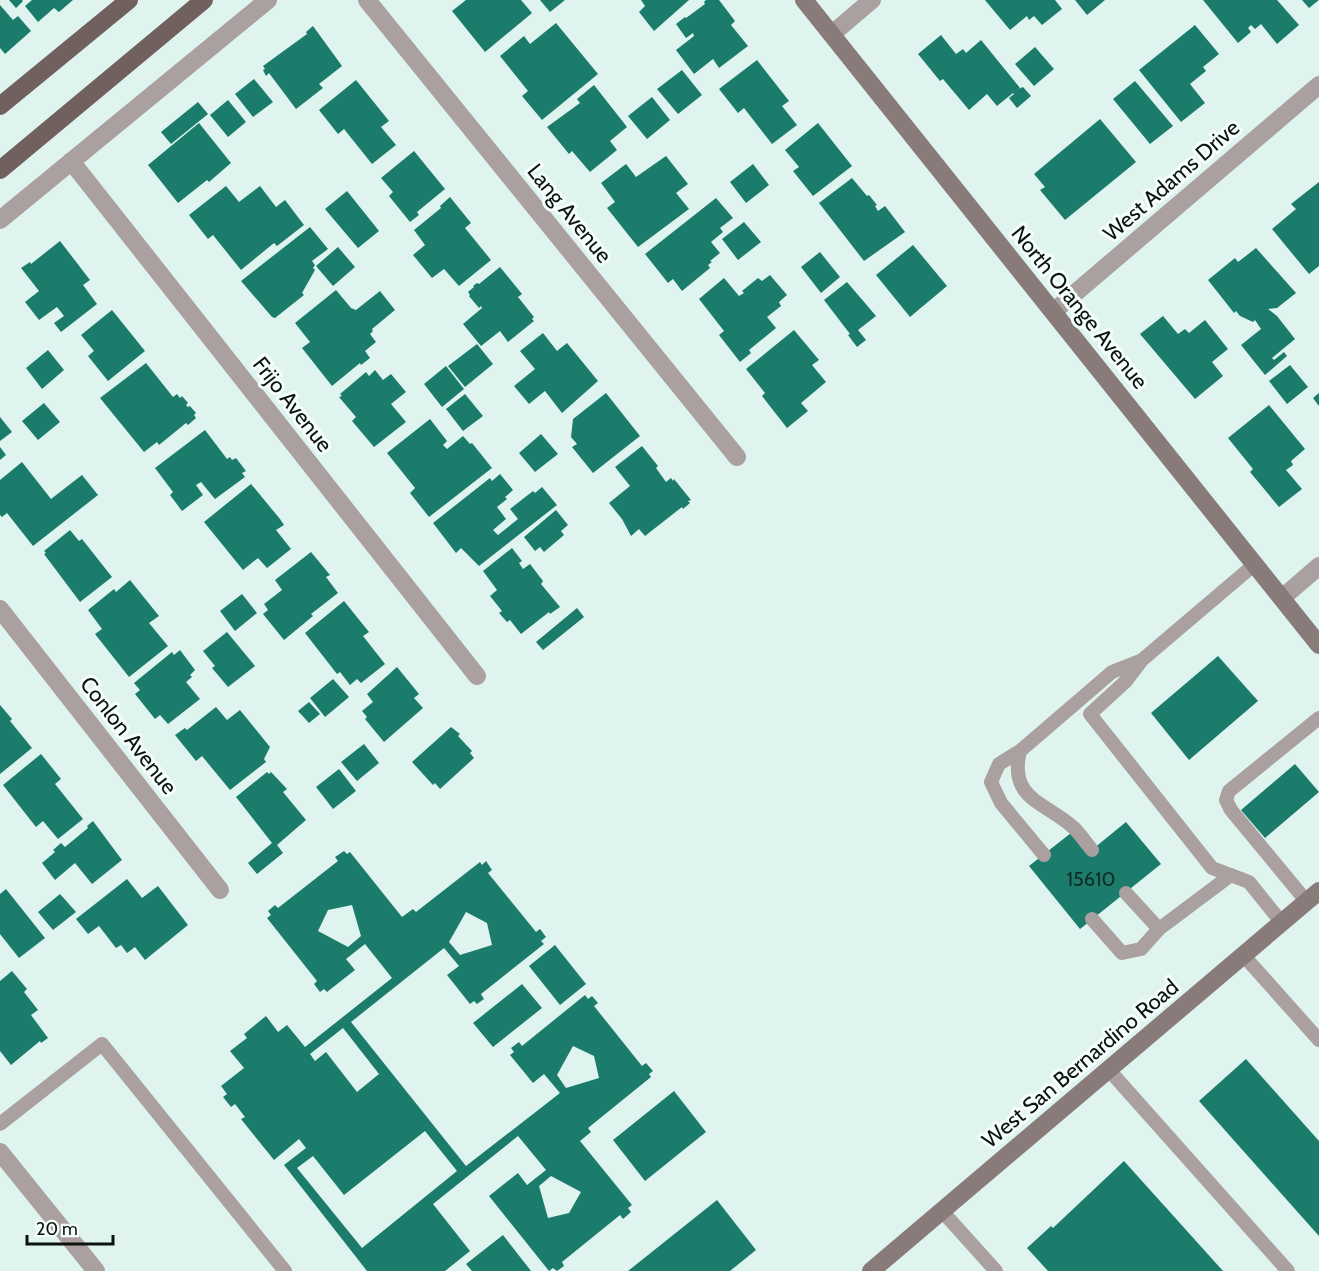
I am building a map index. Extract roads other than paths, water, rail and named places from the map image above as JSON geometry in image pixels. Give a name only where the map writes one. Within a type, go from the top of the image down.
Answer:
[{"type":"main road","points":[[0,106],[129,0]]},
{"type":"main road","points":[[0,170],[204,0]]},
{"type":"street","points":[[0,220],[268,0]]},
{"type":"street","name":"Lang Avenue","points":[[367,0],[737,457]]},
{"type":"street","name":"North Orange Avenue","points":[[804,0],[1319,645]]},
{"type":"street","points":[[832,34],[872,0]]},
{"type":"street","name":"West Adams Drive","points":[[1053,312],[1319,85]]},
{"type":"street","name":"Frijo Avenue","points":[[71,161],[477,676]]},
{"type":"street","points":[[1282,598],[1319,566]]},
{"type":"street","name":"Conlon Avenue","points":[[0,609],[220,890]]},
{"type":"street","name":"West San Bernardino Road","points":[[871,1271],[1313,896]]},
{"type":"street","points":[[0,1152],[96,1271]]},
{"type":"lane","points":[[1255,564],[1142,660],[1126,681],[1090,714],[1212,868],[1249,882],[1282,923]]},
{"type":"lane","points":[[1044,855],[1001,803],[991,782],[999,764],[1020,751],[1112,672],[1142,660]]},
{"type":"lane","points":[[1313,896],[1231,810],[1226,800],[1229,791],[1319,718]]},
{"type":"lane","points":[[1020,751],[1016,768],[1021,785],[1029,796],[1074,828],[1092,850]]},
{"type":"lane","points":[[1092,919],[1122,953],[1141,949],[1159,929],[1231,875]]},
{"type":"lane","points":[[1126,893],[1159,929]]},
{"type":"lane","points":[[1244,956],[1319,1040]]},
{"type":"lane","points":[[0,1124],[102,1044],[285,1271]]},
{"type":"lane","points":[[1109,1070],[1288,1271]]},
{"type":"lane","points":[[942,1211],[996,1271]]}]
